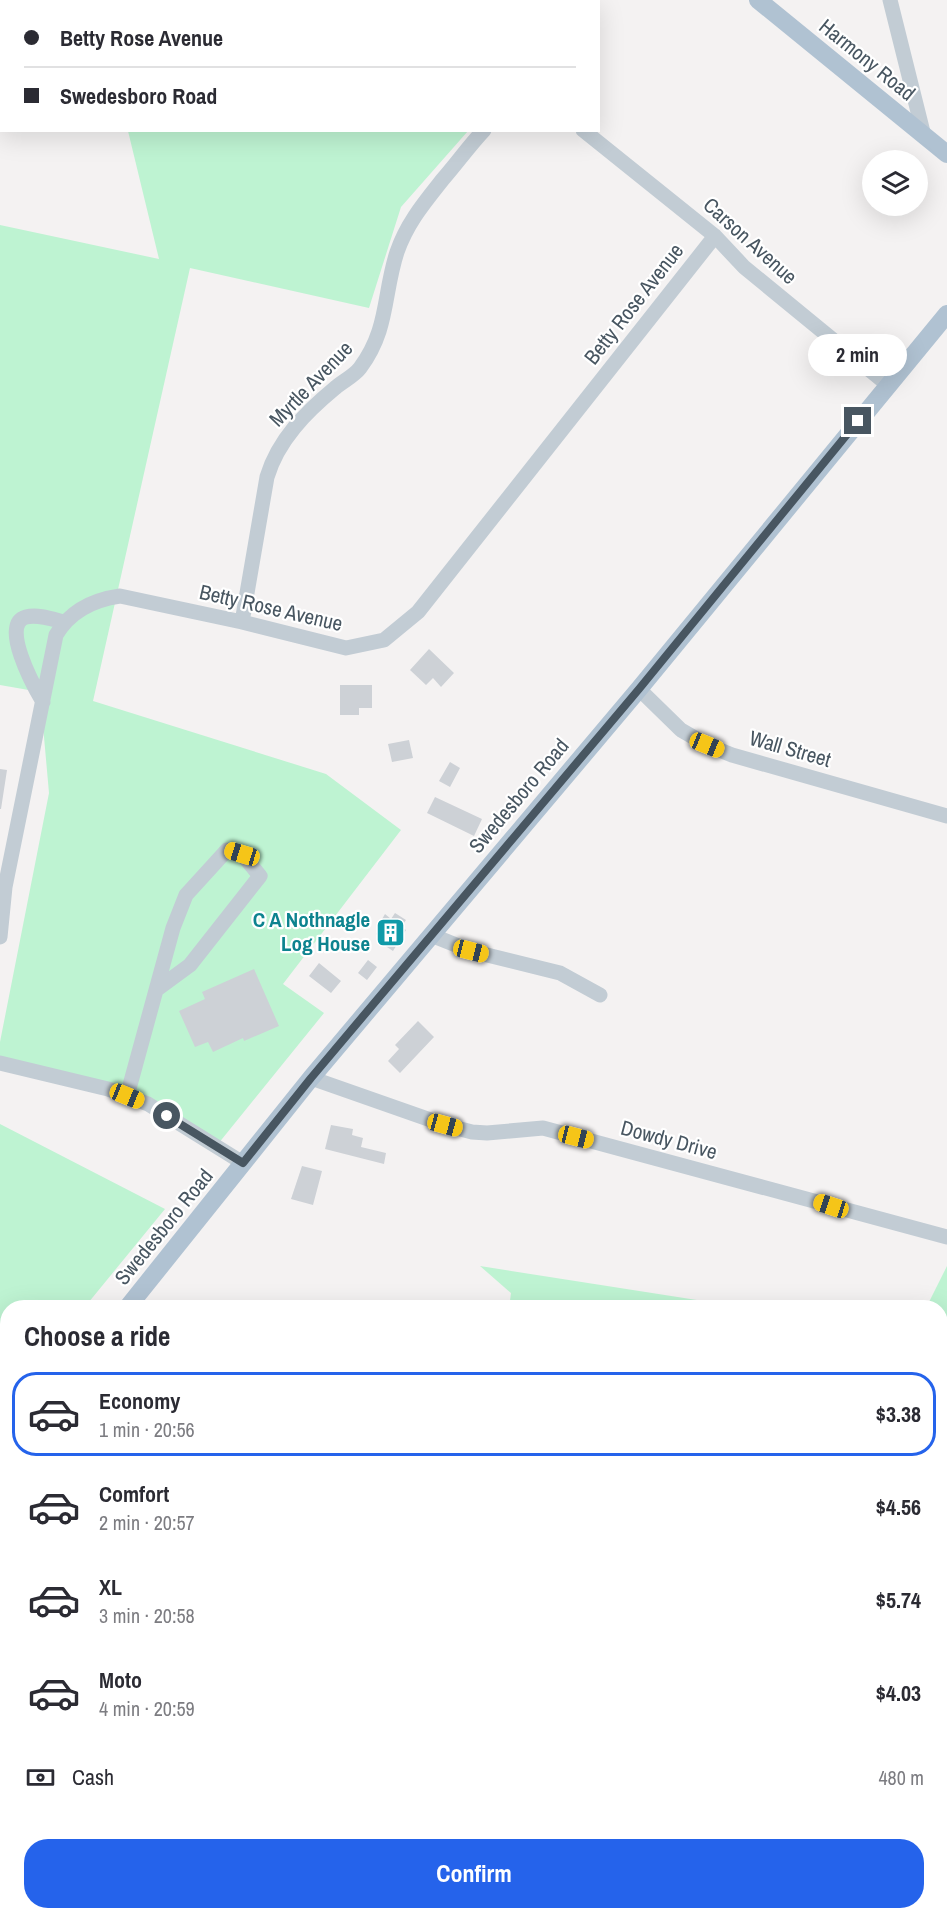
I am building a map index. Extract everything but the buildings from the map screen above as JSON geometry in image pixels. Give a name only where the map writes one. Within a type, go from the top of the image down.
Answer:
[{"type":"main road","name":"Harmony Road","points":[[758,0],[947,154]]},
{"type":"main road","name":"Swedesboro Road","points":[[133,1300],[311,1078],[639,689],[947,314]]},
{"type":"street","points":[[890,0],[924,136]]},
{"type":"street","name":"Myrtle Avenue","points":[[242,622],[271,463],[294,428],[335,388],[358,372],[366,360],[383,321],[390,279],[398,252],[415,213],[482,132]]},
{"type":"street","name":"Carson Avenue","points":[[585,132],[715,236],[744,267],[888,385]]},
{"type":"street","name":"Betty Rose Avenue","points":[[64,622],[81,608],[106,598],[120,596],[242,622],[345,648],[384,640],[418,612],[715,236]]},
{"type":"street","points":[[0,938],[4,887],[43,702],[56,635],[64,622],[41,617],[25,617],[14,624],[10,635],[17,655],[43,702]]},
{"type":"street","name":"Wall Street","points":[[639,689],[681,730],[707,745],[732,755],[947,816]]},
{"type":"street","points":[[127,1096],[156,990],[173,928],[186,895],[227,850],[242,854],[260,876],[190,965],[156,990]]},
{"type":"street","points":[[432,935],[471,951],[560,973],[600,995]]},
{"type":"street","points":[[0,1063],[108,1089],[148,1104],[243,1163]]},
{"type":"street","name":"Dowdy Drive","points":[[311,1078],[459,1129],[487,1133],[543,1128],[947,1237]]},
{"type":"green space","points":[[128,132],[467,132],[401,207],[369,308],[190,268],[93,701],[326,774],[401,830],[283,984],[324,1013],[218,1144],[132,1094],[0,1059],[0,1042],[49,793],[40,692],[0,685],[0,225],[159,259]]},
{"type":"green space","points":[[0,1124],[165,1209],[91,1300],[0,1300]]},
{"type":"green space","points":[[480,1266],[697,1300],[510,1300],[511,1293]]},
{"type":"green space","points":[[947,1266],[947,1300],[930,1300]]},
{"type":"place","name":"C A Nothnagle Log House","points":[[391,932]]},
{"type":"route","points":[[167,1116],[243,1163],[311,1078],[639,689],[858,421]]}]
